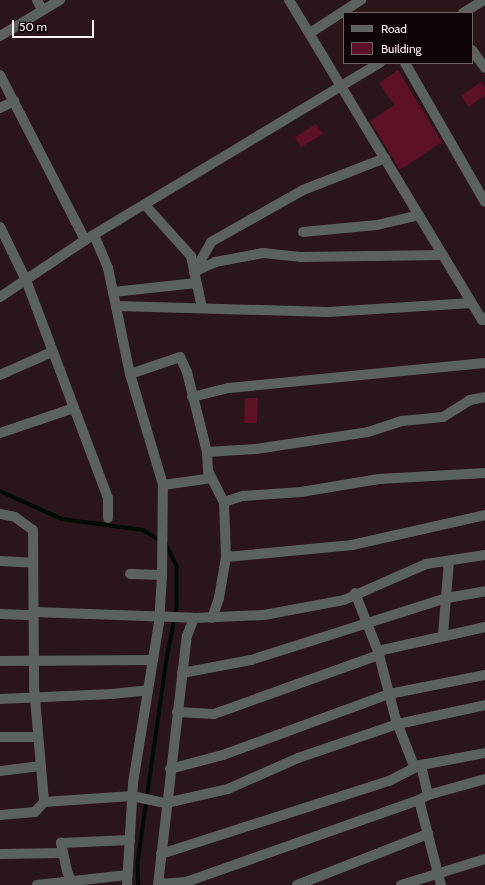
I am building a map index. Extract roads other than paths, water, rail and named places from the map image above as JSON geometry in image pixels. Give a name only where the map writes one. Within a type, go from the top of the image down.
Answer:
[{"type":"street","points":[[37,0],[42,10]]},
{"type":"street","points":[[0,36],[60,0]]},
{"type":"street","points":[[289,0],[484,321]]},
{"type":"street","points":[[343,12],[362,0]]},
{"type":"street","points":[[465,12],[484,0]]},
{"type":"street","points":[[310,33],[343,12]]},
{"type":"street","points":[[473,51],[485,68]]},
{"type":"street","points":[[0,297],[89,238],[378,64]]},
{"type":"street","points":[[406,64],[485,202]]},
{"type":"street","points":[[0,75],[89,238],[108,268],[130,374],[163,485],[162,575],[159,616],[132,796],[127,880],[37,885]]},
{"type":"street","points":[[0,108],[14,101]]},
{"type":"street","points":[[194,272],[211,242],[303,190],[385,158]]},
{"type":"street","points":[[145,205],[191,256],[202,308]]},
{"type":"street","points":[[303,232],[377,225],[419,215]]},
{"type":"street","points":[[0,228],[26,280],[108,498],[108,518]]},
{"type":"street","points":[[194,272],[215,262],[263,253],[308,257],[443,255]]},
{"type":"street","points":[[113,292],[197,284]]},
{"type":"street","points":[[116,306],[363,312],[472,303]]},
{"type":"street","points":[[0,375],[52,352]]},
{"type":"street","points":[[130,374],[180,357],[207,452],[208,471],[224,502],[226,557],[219,598],[212,618]]},
{"type":"street","points":[[192,397],[229,388],[485,363]]},
{"type":"street","points":[[207,452],[256,449],[368,432],[402,421],[443,417],[470,400],[485,397]]},
{"type":"street","points":[[0,433],[74,408]]},
{"type":"street","points":[[224,502],[243,496],[301,492],[373,480],[485,473]]},
{"type":"street","points":[[163,485],[212,478]]},
{"type":"street","points":[[0,514],[15,517],[33,530],[35,698],[44,802]]},
{"type":"street","points":[[226,557],[352,545],[485,515]]},
{"type":"street","points":[[0,614],[159,616],[194,618],[264,615],[344,600],[355,593],[426,564],[485,555]]},
{"type":"street","points":[[0,561],[33,563]]},
{"type":"street","points":[[443,635],[449,561]]},
{"type":"street","points":[[130,574],[162,575]]},
{"type":"street","points":[[182,674],[251,660],[447,598],[485,591]]},
{"type":"street","points":[[355,593],[379,653],[398,724],[414,766],[485,753]]},
{"type":"street","points":[[194,618],[187,636],[166,803],[158,884],[186,882],[423,797],[485,779]]},
{"type":"street","points":[[177,712],[214,714],[379,653],[443,635],[485,627]]},
{"type":"street","points":[[0,661],[153,660]]},
{"type":"street","points":[[170,769],[223,755],[389,694],[485,676]]},
{"type":"street","points":[[0,699],[148,690]]},
{"type":"street","points":[[0,815],[35,812],[44,802],[132,796],[166,803],[228,789],[298,758],[398,724],[485,705]]},
{"type":"street","points":[[0,737],[38,737]]},
{"type":"street","points":[[421,764],[423,797],[428,834],[441,885]]},
{"type":"street","points":[[161,854],[389,781],[421,764]]},
{"type":"street","points":[[0,771],[41,766]]},
{"type":"street","points":[[298,885],[428,834]]},
{"type":"street","points":[[71,883],[60,843],[130,840]]},
{"type":"street","points":[[0,854],[63,853]]},
{"type":"street","points":[[401,885],[438,872],[485,859]]},
{"type":"waterway","points":[[0,491],[62,519],[143,530],[166,544],[177,566],[177,608],[167,659],[138,862],[139,885]]}]
